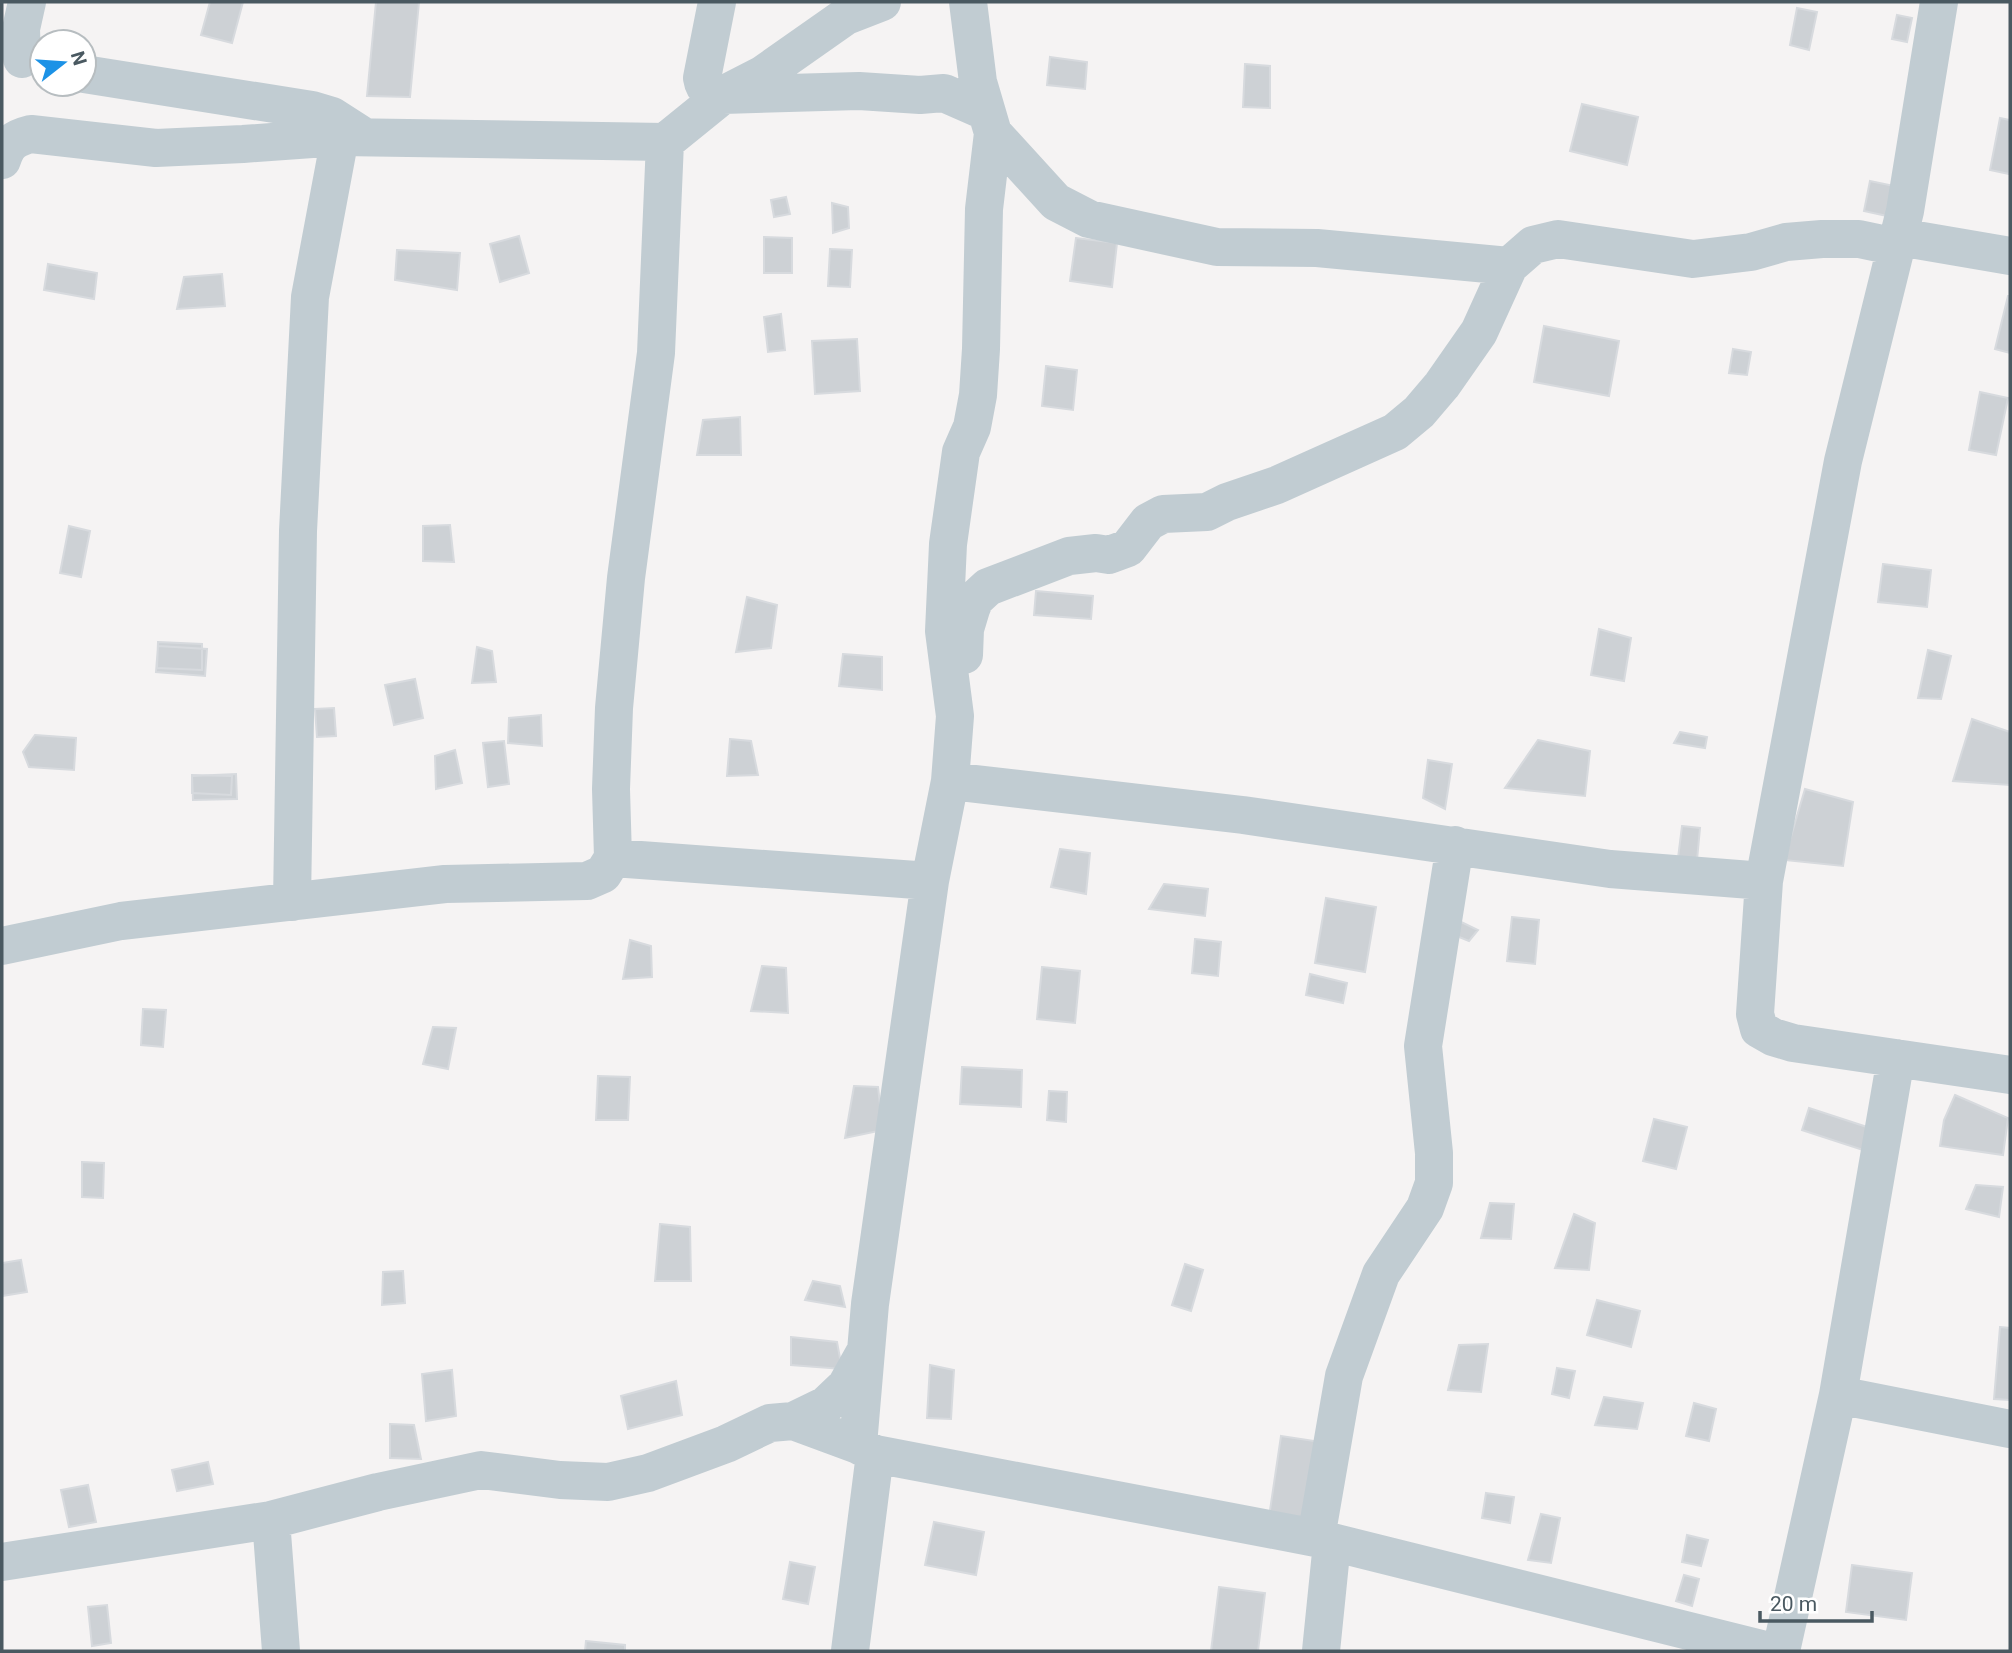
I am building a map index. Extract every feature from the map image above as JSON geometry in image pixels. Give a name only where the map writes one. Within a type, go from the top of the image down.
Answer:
[{"type":"street","points":[[22,59],[21,29],[27,2]]},
{"type":"street","points":[[717,2],[702,78],[710,93],[944,93],[989,122],[1056,202],[1090,219],[1217,247],[1317,248],[1508,266]]},
{"type":"street","points":[[2,160],[15,138],[31,134],[156,148],[352,137],[665,142],[723,95],[762,75],[846,16],[882,2]]},
{"type":"street","points":[[955,716],[944,631],[948,544],[961,452],[971,427],[978,395],[989,122],[973,46],[968,2]]},
{"type":"street","points":[[1939,2],[1898,242],[1843,461],[1764,881],[1754,999],[1759,1029],[1793,1043],[2010,1075]]},
{"type":"street","points":[[98,76],[312,110],[332,116],[352,137]]},
{"type":"street","points":[[292,902],[298,531],[310,297],[352,137]]},
{"type":"street","points":[[2,946],[121,921],[445,884],[587,881],[603,874],[612,858],[614,708],[626,578],[656,353],[665,142]]},
{"type":"street","points":[[850,1651],[867,1450],[870,1304],[930,881],[950,781],[965,629],[980,593],[988,587],[1069,556],[1096,553],[1109,555],[1128,548],[1148,522],[1163,514],[1207,512],[1227,502],[1277,485],[1395,432],[1427,403],[1479,332],[1508,266],[1533,245],[1558,239],[1693,259],[1721,257],[1786,242],[1859,239],[2010,256]]},
{"type":"street","points":[[950,781],[1243,815],[1610,869],[1764,881]]},
{"type":"street","points":[[1321,1651],[1324,1541],[1344,1376],[1381,1274],[1424,1208],[1434,1183],[1434,1153],[1423,1046],[1454,845]]},
{"type":"street","points":[[612,858],[930,881]]},
{"type":"street","points":[[1781,1651],[1838,1395],[1896,1058]]},
{"type":"street","points":[[2,1562],[271,1520],[378,1492],[481,1470],[560,1480],[608,1482],[648,1474],[726,1444],[770,1423],[793,1421],[826,1405],[846,1386],[867,1349]]},
{"type":"street","points":[[1838,1395],[2010,1429]]},
{"type":"street","points":[[793,1421],[867,1450],[1324,1541],[1769,1651]]},
{"type":"street","points":[[271,1520],[281,1651]]},
{"type":"building","points":[[210,2],[243,2],[232,43],[201,35]]},
{"type":"building","points":[[376,2],[419,2],[410,97],[367,96]]},
{"type":"building","points":[[1797,8],[1817,12],[1809,50],[1790,45]]},
{"type":"building","points":[[1897,15],[1912,18],[1907,42],[1892,39]]},
{"type":"building","points":[[1050,57],[1087,62],[1085,89],[1047,85]]},
{"type":"building","points":[[1245,64],[1270,66],[1270,108],[1243,107]]},
{"type":"building","points":[[1582,104],[1638,117],[1627,165],[1570,151]]},
{"type":"building","points":[[2000,118],[2010,120],[2009,174],[1990,170]]},
{"type":"building","points":[[1870,181],[1894,186],[1887,216],[1864,211]]},
{"type":"building","points":[[786,197],[790,214],[774,217],[771,200]]},
{"type":"building","points":[[832,203],[848,207],[849,228],[833,233]]},
{"type":"building","points":[[519,236],[529,273],[500,282],[490,244]]},
{"type":"building","points":[[764,237],[792,238],[792,273],[764,273]]},
{"type":"building","points":[[1076,238],[1117,243],[1112,287],[1070,281]]},
{"type":"building","points":[[830,249],[852,250],[850,287],[828,286]]},
{"type":"building","points":[[397,250],[460,253],[457,290],[395,280]]},
{"type":"building","points":[[48,264],[97,273],[94,299],[44,290]]},
{"type":"building","points":[[222,274],[225,306],[177,309],[184,277]]},
{"type":"building","points":[[2010,296],[2010,353],[1995,349]]},
{"type":"building","points":[[781,314],[785,350],[768,352],[764,317]]},
{"type":"building","points":[[1544,326],[1619,341],[1609,396],[1534,382]]},
{"type":"building","points":[[857,339],[860,391],[815,394],[812,341]]},
{"type":"building","points":[[1733,349],[1751,352],[1747,375],[1729,373]]},
{"type":"building","points":[[1046,366],[1077,370],[1073,410],[1042,406]]},
{"type":"building","points":[[1980,392],[2008,398],[1996,455],[1969,450]]},
{"type":"building","points":[[740,417],[741,455],[697,455],[703,420]]},
{"type":"building","points":[[450,525],[454,562],[423,561],[423,526]]},
{"type":"building","points":[[69,526],[90,531],[81,577],[60,573]]},
{"type":"building","points":[[1883,564],[1931,570],[1927,607],[1878,602]]},
{"type":"building","points":[[1036,591],[1093,596],[1091,619],[1034,615]]},
{"type":"building","points":[[747,597],[777,605],[771,648],[736,652]]},
{"type":"building","points":[[1599,629],[1631,638],[1624,681],[1591,675]]},
{"type":"building","points":[[158,642],[202,644],[202,670],[157,668]]},
{"type":"building","points":[[158,646],[207,649],[205,676],[156,672]]},
{"type":"building","points":[[477,647],[492,651],[496,682],[472,683]]},
{"type":"building","points":[[1928,650],[1951,656],[1941,699],[1918,698]]},
{"type":"building","points":[[843,654],[882,657],[882,690],[839,686]]},
{"type":"building","points":[[415,679],[423,718],[394,725],[385,685]]},
{"type":"building","points":[[334,708],[336,736],[317,737],[315,709]]},
{"type":"building","points":[[541,715],[542,746],[508,743],[509,718]]},
{"type":"building","points":[[1972,719],[2010,732],[2010,785],[1953,781]]},
{"type":"building","points":[[1680,732],[1707,737],[1705,748],[1674,743]]},
{"type":"building","points":[[35,735],[76,738],[74,770],[29,767],[23,752]]},
{"type":"building","points":[[730,739],[751,741],[758,775],[727,776]]},
{"type":"building","points":[[1538,740],[1590,751],[1585,796],[1505,788]]},
{"type":"building","points":[[504,741],[509,784],[488,787],[483,743]]},
{"type":"building","points":[[455,750],[462,783],[436,789],[435,756]]},
{"type":"building","points":[[1428,760],[1452,764],[1445,809],[1423,798]]},
{"type":"building","points":[[236,774],[237,799],[193,800],[192,776]]},
{"type":"building","points":[[192,775],[232,776],[231,795],[192,793]]},
{"type":"building","points":[[1805,789],[1853,802],[1843,866],[1784,860]]},
{"type":"building","points":[[1682,826],[1700,828],[1697,860],[1678,858]]},
{"type":"building","points":[[1060,849],[1090,853],[1086,894],[1051,887]]},
{"type":"building","points":[[1164,884],[1208,889],[1205,916],[1149,909]]},
{"type":"building","points":[[1326,898],[1376,907],[1365,972],[1315,963]]},
{"type":"building","points":[[1512,917],[1539,920],[1535,964],[1507,961]]},
{"type":"building","points":[[1455,919],[1478,930],[1469,941],[1449,933]]},
{"type":"building","points":[[1195,939],[1221,942],[1218,976],[1192,973]]},
{"type":"building","points":[[630,940],[651,946],[652,977],[623,979]]},
{"type":"building","points":[[762,966],[786,968],[788,1013],[751,1011]]},
{"type":"building","points":[[1042,967],[1080,971],[1075,1023],[1037,1019]]},
{"type":"building","points":[[1310,974],[1347,983],[1343,1003],[1306,995]]},
{"type":"building","points":[[143,1009],[166,1010],[163,1047],[141,1045]]},
{"type":"building","points":[[433,1027],[456,1028],[448,1069],[423,1064]]},
{"type":"building","points":[[962,1067],[1022,1070],[1021,1107],[960,1104]]},
{"type":"building","points":[[598,1076],[630,1077],[628,1120],[596,1120]]},
{"type":"building","points":[[854,1086],[878,1087],[883,1130],[845,1138]]},
{"type":"building","points":[[1049,1091],[1067,1092],[1066,1122],[1047,1120]]},
{"type":"building","points":[[1955,1095],[2008,1118],[2003,1155],[1940,1146],[1944,1120]]},
{"type":"building","points":[[1809,1108],[1870,1128],[1863,1150],[1802,1130]]},
{"type":"building","points":[[1654,1119],[1687,1127],[1676,1169],[1643,1161]]},
{"type":"building","points":[[82,1162],[104,1163],[103,1198],[82,1197]]},
{"type":"building","points":[[1976,1185],[2003,1187],[1999,1217],[1966,1209]]},
{"type":"building","points":[[1490,1203],[1514,1204],[1511,1239],[1481,1238]]},
{"type":"building","points":[[1574,1214],[1595,1223],[1589,1270],[1555,1268]]},
{"type":"building","points":[[660,1224],[690,1227],[691,1281],[655,1281]]},
{"type":"building","points":[[21,1260],[27,1292],[2,1296],[2,1263]]},
{"type":"building","points":[[1185,1264],[1203,1270],[1191,1311],[1172,1305]]},
{"type":"building","points":[[403,1271],[405,1303],[382,1305],[383,1272]]},
{"type":"building","points":[[813,1281],[840,1286],[845,1307],[805,1300]]},
{"type":"building","points":[[1597,1300],[1640,1311],[1631,1347],[1587,1335]]},
{"type":"building","points":[[2000,1327],[2010,1328],[2010,1400],[1994,1399]]},
{"type":"building","points":[[791,1337],[837,1342],[842,1369],[791,1365]]},
{"type":"building","points":[[1488,1344],[1481,1392],[1448,1390],[1459,1345]]},
{"type":"building","points":[[930,1365],[954,1370],[951,1419],[927,1418]]},
{"type":"building","points":[[1557,1368],[1575,1371],[1569,1398],[1552,1394]]},
{"type":"building","points":[[452,1370],[456,1416],[426,1421],[422,1374]]},
{"type":"building","points":[[676,1381],[682,1415],[628,1429],[621,1396]]},
{"type":"building","points":[[1604,1397],[1643,1403],[1637,1429],[1595,1425]]},
{"type":"building","points":[[1694,1403],[1716,1409],[1709,1441],[1686,1436]]},
{"type":"building","points":[[390,1424],[414,1425],[421,1459],[390,1458]]},
{"type":"building","points":[[1281,1436],[1321,1442],[1309,1523],[1269,1517]]},
{"type":"building","points":[[208,1462],[213,1484],[177,1491],[172,1470]]},
{"type":"building","points":[[88,1485],[96,1522],[69,1527],[61,1490]]},
{"type":"building","points":[[1486,1493],[1514,1497],[1510,1523],[1482,1518]]},
{"type":"building","points":[[1541,1514],[1560,1518],[1551,1563],[1528,1560]]},
{"type":"building","points":[[934,1522],[984,1532],[976,1575],[925,1565]]},
{"type":"building","points":[[1687,1535],[1708,1540],[1701,1566],[1682,1562]]},
{"type":"building","points":[[790,1562],[815,1567],[808,1604],[783,1599]]},
{"type":"building","points":[[1852,1565],[1912,1573],[1906,1620],[1846,1612]]},
{"type":"building","points":[[1684,1575],[1699,1579],[1692,1606],[1676,1601]]},
{"type":"building","points":[[1219,1587],[1265,1593],[1258,1651],[1211,1651]]},
{"type":"building","points":[[107,1605],[111,1643],[92,1646],[88,1607]]},
{"type":"building","points":[[586,1641],[625,1645],[625,1651],[585,1651]]}]
